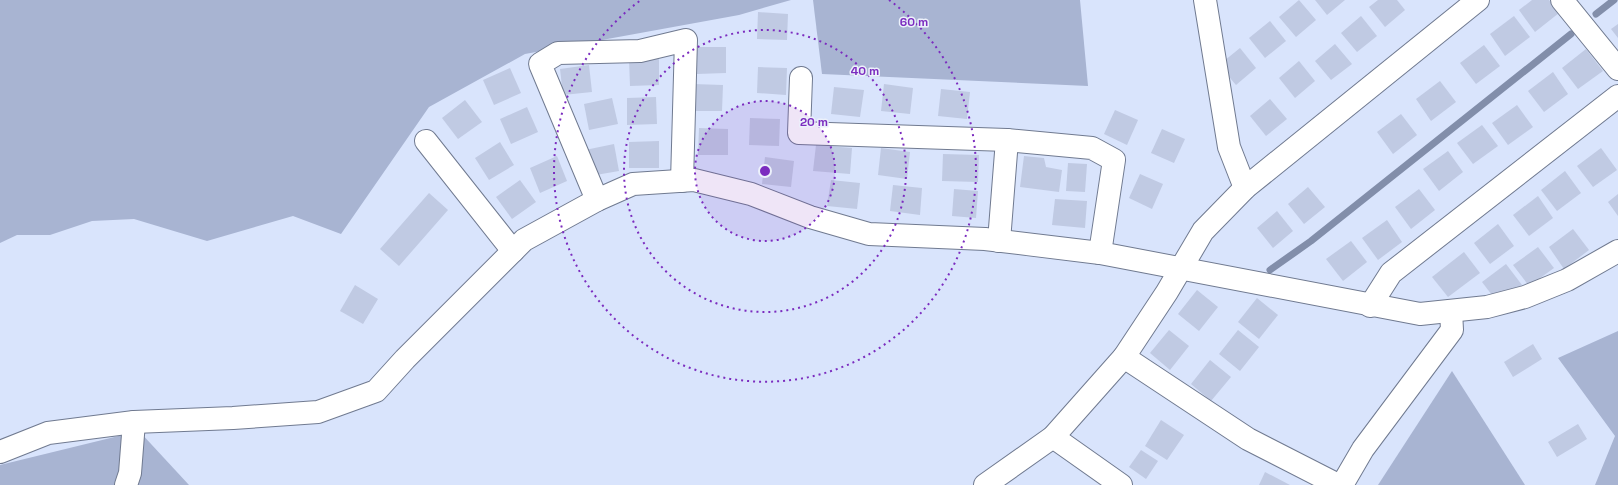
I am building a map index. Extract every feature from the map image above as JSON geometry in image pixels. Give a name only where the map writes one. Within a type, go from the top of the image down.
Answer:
[{"type":"street","points":[[1205,0],[1229,147],[1245,188]]},
{"type":"street","points":[[985,485],[1053,437],[1124,357],[1203,230],[1245,188],[1478,0]]},
{"type":"street","points":[[1562,0],[1618,69]]},
{"type":"street","points":[[597,200],[540,64],[558,53],[640,51],[686,40],[682,181]]},
{"type":"street","points":[[801,78],[799,133],[1007,140],[1092,148],[1114,160],[1100,252]]},
{"type":"street","points":[[1370,306],[1391,273],[1618,96]]},
{"type":"street","points":[[999,241],[1007,140]]},
{"type":"street","points":[[426,141],[513,251]]},
{"type":"street","points":[[0,452],[48,433],[134,422],[233,418],[318,412],[376,391],[524,240],[597,200],[633,184],[694,180],[751,194],[810,218],[869,234],[999,241],[1100,252],[1370,306],[1420,314],[1488,307],[1525,297],[1567,280],[1618,251]]},
{"type":"street","points":[[1342,485],[1364,449],[1452,330],[1451,311]]},
{"type":"street","points":[[1124,357],[1248,439],[1338,485]]},
{"type":"street","points":[[126,485],[130,473],[134,422]]},
{"type":"street","points":[[1053,437],[1120,485]]},
{"type":"shaded area","points":[[0,0],[791,0],[739,15],[525,54],[429,107],[341,234],[293,216],[207,241],[134,219],[92,221],[50,235],[17,235],[0,243]]},
{"type":"shaded area","points":[[813,0],[1080,0],[1088,86],[822,74]]},
{"type":"shaded area","points":[[1618,331],[1618,485],[1595,485],[1615,436],[1558,358]]},
{"type":"shaded area","points":[[1452,371],[1525,485],[1378,485]]},
{"type":"shaded area","points":[[139,431],[189,485],[0,485],[0,465]]},
{"type":"building","points":[[1299,0],[1316,20],[1296,37],[1279,17]]},
{"type":"building","points":[[1315,0],[1345,0],[1327,15]]},
{"type":"building","points":[[1378,0],[1397,0],[1405,10],[1385,27],[1369,7]]},
{"type":"building","points":[[1532,0],[1549,0],[1559,13],[1535,32],[1519,10]]},
{"type":"building","points":[[758,12],[788,14],[787,40],[757,39]]},
{"type":"building","points":[[1361,16],[1377,36],[1357,52],[1341,33]]},
{"type":"building","points":[[1514,16],[1530,37],[1505,56],[1490,34]]},
{"type":"building","points":[[1270,21],[1286,41],[1265,58],[1249,38]]},
{"type":"building","points":[[1618,24],[1618,38],[1611,29]]},
{"type":"building","points":[[1335,44],[1352,64],[1331,80],[1315,61]]},
{"type":"building","points":[[1484,45],[1500,66],[1476,84],[1460,63]]},
{"type":"building","points":[[696,47],[726,47],[726,73],[697,74]]},
{"type":"building","points":[[1240,48],[1256,68],[1236,85],[1219,65]]},
{"type":"building","points":[[1586,49],[1603,71],[1578,89],[1562,68]]},
{"type":"building","points":[[629,59],[659,59],[659,85],[630,86]]},
{"type":"building","points":[[1299,61],[1315,81],[1295,98],[1279,78]]},
{"type":"building","points":[[589,65],[592,92],[563,95],[560,69]]},
{"type":"building","points":[[758,67],[787,68],[786,95],[757,93]]},
{"type":"building","points":[[510,68],[521,93],[494,105],[483,80]]},
{"type":"building","points":[[1553,72],[1568,94],[1544,112],[1528,91]]},
{"type":"building","points":[[1440,81],[1456,102],[1431,121],[1416,99]]},
{"type":"building","points":[[693,84],[723,85],[722,111],[692,111]]},
{"type":"building","points":[[884,84],[913,88],[910,114],[881,111]]},
{"type":"building","points":[[834,87],[864,90],[860,117],[831,114]]},
{"type":"building","points":[[941,89],[970,92],[967,119],[938,116]]},
{"type":"building","points":[[656,97],[657,124],[627,125],[627,98]]},
{"type":"building","points":[[612,98],[618,124],[589,130],[584,104]]},
{"type":"building","points":[[1270,99],[1287,119],[1266,136],[1250,116]]},
{"type":"building","points":[[465,100],[482,122],[458,139],[442,118]]},
{"type":"building","points":[[1517,105],[1533,127],[1508,145],[1492,123]]},
{"type":"building","points":[[527,107],[538,132],[511,144],[500,119]]},
{"type":"building","points":[[1115,110],[1138,120],[1127,145],[1104,134]]},
{"type":"building","points":[[1401,114],[1417,135],[1393,154],[1377,132]]},
{"type":"building","points":[[750,118],[780,119],[779,146],[749,145]]},
{"type":"building","points":[[1482,125],[1498,146],[1473,164],[1457,143]]},
{"type":"building","points":[[699,128],[728,129],[728,155],[698,155]]},
{"type":"building","points":[[1162,129],[1185,139],[1174,163],[1151,153]]},
{"type":"building","points":[[659,141],[659,168],[629,168],[629,142]]},
{"type":"building","points":[[500,142],[514,165],[489,180],[475,158]]},
{"type":"building","points":[[614,144],[619,171],[590,176],[585,150]]},
{"type":"building","points":[[816,145],[852,148],[850,174],[813,171]]},
{"type":"building","points":[[881,148],[910,152],[907,179],[878,175]]},
{"type":"building","points":[[1601,148],[1617,170],[1593,187],[1577,166]]},
{"type":"building","points":[[1448,151],[1463,172],[1439,191],[1423,169]]},
{"type":"building","points":[[943,154],[979,155],[978,182],[942,181]]},
{"type":"building","points":[[557,156],[567,181],[540,193],[530,168]]},
{"type":"building","points":[[1024,156],[1044,158],[1046,167],[1062,170],[1059,192],[1020,187]]},
{"type":"building","points":[[765,157],[794,161],[791,187],[762,184]]},
{"type":"building","points":[[1068,163],[1087,164],[1085,192],[1066,191]]},
{"type":"building","points":[[1565,171],[1581,193],[1557,211],[1541,190]]},
{"type":"building","points":[[1140,174],[1163,184],[1152,209],[1129,198]]},
{"type":"building","points":[[520,180],[536,202],[512,219],[496,197]]},
{"type":"building","points":[[831,180],[860,183],[857,209],[827,206]]},
{"type":"building","points":[[893,185],[922,188],[920,215],[890,211]]},
{"type":"building","points":[[1308,187],[1325,207],[1304,224],[1288,204]]},
{"type":"building","points":[[954,189],[978,191],[976,218],[952,216]]},
{"type":"building","points":[[1419,189],[1435,210],[1411,229],[1395,207]]},
{"type":"building","points":[[429,193],[448,210],[399,266],[380,249]]},
{"type":"building","points":[[1618,194],[1618,216],[1608,202]]},
{"type":"building","points":[[1538,196],[1553,218],[1529,236],[1513,215]]},
{"type":"building","points":[[1055,199],[1087,201],[1085,228],[1052,225]]},
{"type":"building","points":[[1277,211],[1293,231],[1273,248],[1257,228]]},
{"type":"building","points":[[1387,220],[1402,242],[1378,260],[1362,238]]},
{"type":"building","points":[[1498,224],[1514,246],[1490,264],[1474,243]]},
{"type":"building","points":[[1573,229],[1589,250],[1564,269],[1549,247]]},
{"type":"building","points":[[1351,241],[1367,262],[1343,281],[1326,259]]},
{"type":"building","points":[[1538,247],[1554,268],[1529,286],[1513,265]]},
{"type":"building","points":[[1464,252],[1480,273],[1448,297],[1432,277]]},
{"type":"building","points":[[1506,264],[1522,285],[1498,303],[1482,282]]},
{"type":"building","points":[[355,285],[378,299],[363,324],[340,311]]},
{"type":"building","points":[[1197,290],[1218,307],[1199,331],[1178,314]]},
{"type":"building","points":[[1257,298],[1278,315],[1259,339],[1238,322]]},
{"type":"building","points":[[1169,330],[1189,346],[1170,370],[1150,353]]},
{"type":"building","points":[[1238,330],[1259,347],[1240,371],[1219,354]]},
{"type":"building","points":[[1533,344],[1542,359],[1513,377],[1504,362]]},
{"type":"building","points":[[1210,360],[1231,377],[1211,401],[1191,384]]},
{"type":"building","points":[[1161,420],[1184,435],[1167,460],[1145,446]]},
{"type":"building","points":[[1578,424],[1587,439],[1557,457],[1548,442]]},
{"type":"building","points":[[1141,450],[1158,461],[1146,479],[1129,467]]},
{"type":"building","points":[[1265,472],[1290,485],[1259,485]]},
{"type":"waterway","points":[[1596,14],[1614,0]]},
{"type":"waterway","points":[[1270,270],[1311,241],[1571,34]]}]
